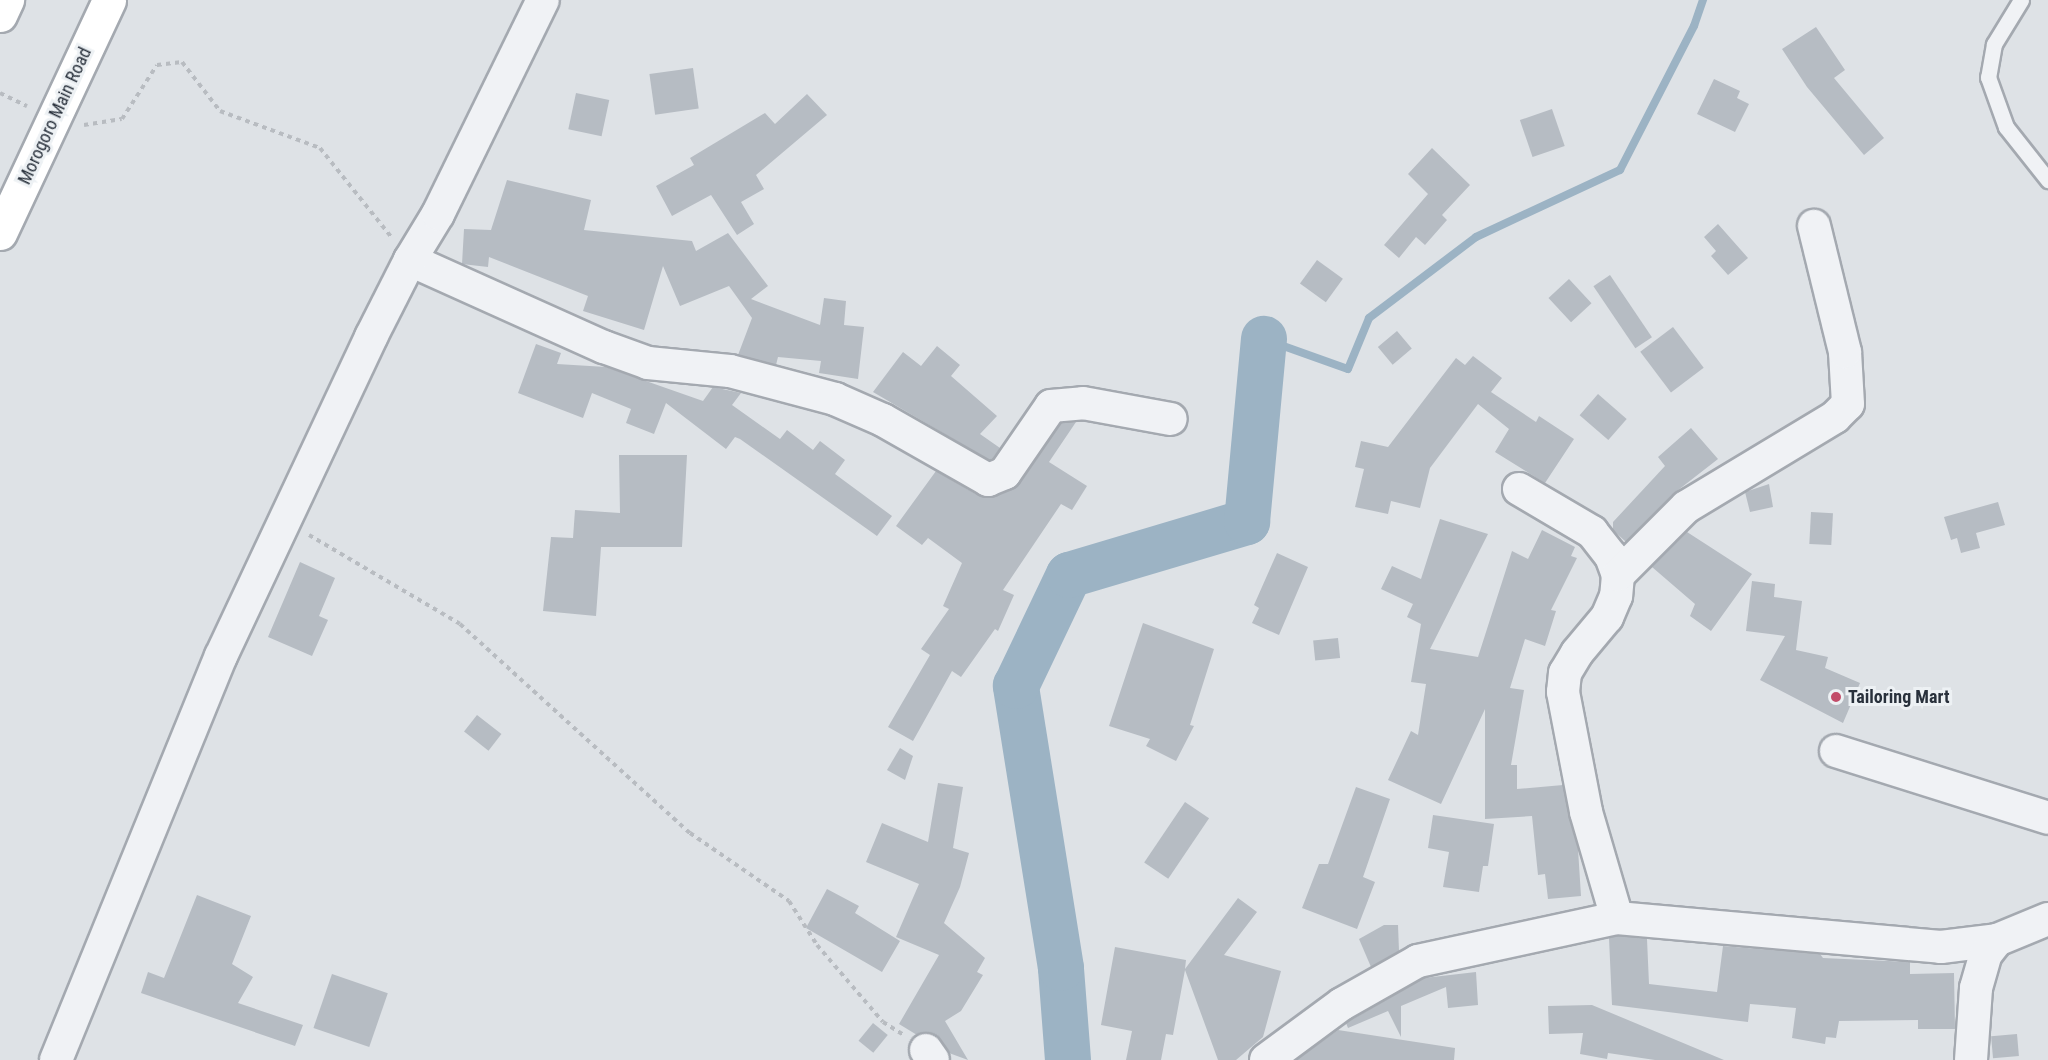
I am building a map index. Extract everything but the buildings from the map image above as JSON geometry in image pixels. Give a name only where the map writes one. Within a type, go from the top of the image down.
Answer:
[{"type":"highway","points":[[0,15],[7,0]]},
{"type":"highway","name":"Morogoro Main Road","points":[[0,233],[109,0]]},
{"type":"street","points":[[56,1060],[163,792],[285,521],[410,260],[438,214],[543,0]]},
{"type":"street","points":[[1618,575],[1686,507],[1835,417],[1848,404],[1845,352],[1814,226]]},
{"type":"street","points":[[410,260],[604,347],[648,363],[729,371],[834,399],[883,420],[988,480],[1005,473],[1051,406],[1083,403],[1171,419]]},
{"type":"street","points":[[1519,489],[1592,532],[1611,556],[1618,575],[1616,596],[1607,617],[1577,653],[1565,673],[1563,692],[1586,812],[1617,918]]},
{"type":"street","points":[[1836,751],[2048,818]]},
{"type":"street","points":[[1266,1060],[1342,1004],[1418,961],[1617,918],[1941,947],[1997,940],[2048,919]]},
{"type":"street","points":[[1971,1060],[1976,988],[1986,954],[1997,940]]},
{"type":"lane","points":[[2021,0],[1994,44],[1988,77],[2006,127],[2048,180]]},
{"type":"path","points":[[0,93],[73,127],[122,118],[158,65],[182,62],[219,111],[320,148],[410,260]]},
{"type":"path","points":[[285,521],[460,624],[690,833],[789,901],[817,945],[884,1022],[929,1055]]},
{"type":"waterway","points":[[1264,339],[1348,369],[1369,318],[1476,237],[1620,170],[1694,26],[1703,0]]},
{"type":"waterway","points":[[1068,1060],[1061,968],[1016,686],[1069,575],[1247,522],[1264,339]]},
{"type":"place","name":"Tailoring Mart","points":[[1836,697]]}]
